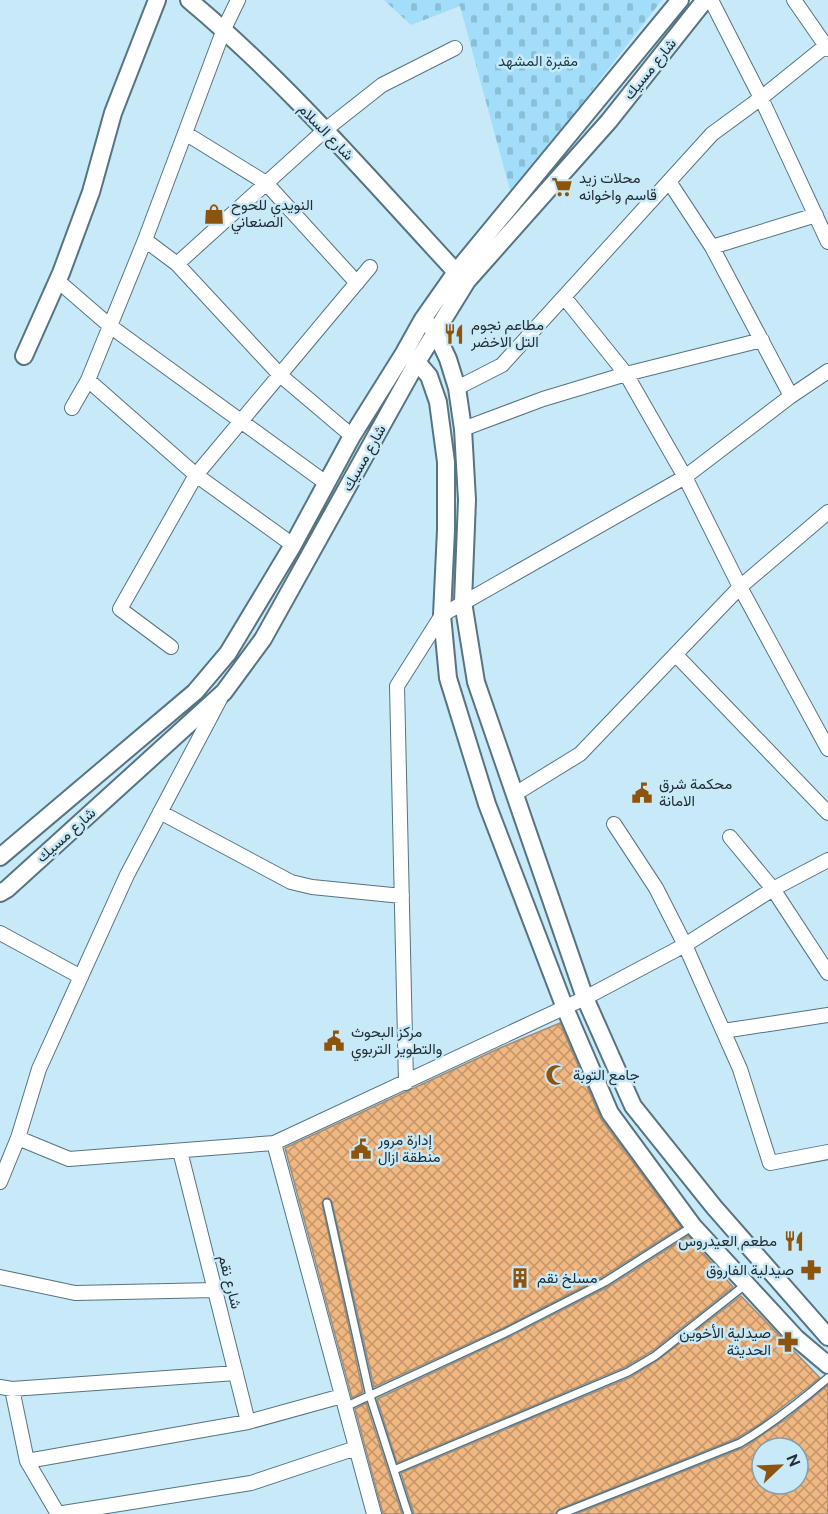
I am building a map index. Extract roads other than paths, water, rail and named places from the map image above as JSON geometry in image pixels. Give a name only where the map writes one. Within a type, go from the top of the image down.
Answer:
[{"type":"street","points":[[24,356],[58,281],[91,192],[113,113],[157,0]]},
{"type":"street","name":"شارع السلام","points":[[189,0],[224,29],[325,130],[456,272]]},
{"type":"street","points":[[72,408],[88,380],[145,240],[237,0]]},
{"type":"street","name":"شارع مسيك","points":[[0,893],[224,692],[263,639],[410,358],[423,319],[456,272],[680,0]]},
{"type":"street","name":"شارع مسيك","points":[[0,857],[195,692],[228,653],[293,545],[352,436],[410,358],[435,331],[467,281],[609,121],[705,0]]},
{"type":"street","points":[[711,0],[761,98],[828,242]]},
{"type":"street","points":[[458,388],[502,365],[670,183],[712,134],[827,46],[794,0]]},
{"type":"street","points":[[177,264],[325,130],[382,86],[455,48]]},
{"type":"street","points":[[185,132],[266,183],[357,283]]},
{"type":"street","points":[[670,183],[712,247],[791,396]]},
{"type":"street","points":[[712,247],[816,215]]},
{"type":"street","points":[[145,240],[177,264],[280,375],[352,436]]},
{"type":"street","points":[[171,647],[120,609],[196,475],[370,267]]},
{"type":"street","points":[[58,281],[110,326],[326,483]]},
{"type":"street","points":[[564,297],[626,374],[685,477],[740,587],[828,749]]},
{"type":"street","points":[[423,319],[435,331],[458,388],[467,500],[464,602],[476,682],[585,998],[633,1106],[714,1207],[828,1337]]},
{"type":"street","points":[[463,429],[543,399],[626,374],[762,340]]},
{"type":"street","points":[[410,358],[429,375],[438,402],[446,462],[442,615],[448,678],[487,804],[565,1008],[610,1113],[693,1226],[796,1338],[828,1365]]},
{"type":"street","points":[[406,1083],[397,686],[442,615],[685,477],[791,396],[828,371]]},
{"type":"street","points":[[88,380],[196,475],[293,545]]},
{"type":"street","points":[[515,794],[580,754],[740,587],[828,512]]},
{"type":"street","points":[[676,655],[828,813]]},
{"type":"street","points":[[0,1182],[18,1138],[39,1069],[127,875],[224,692]]},
{"type":"street","points":[[160,812],[291,882],[332,890],[402,896]]},
{"type":"street","points":[[614,824],[656,888],[686,945],[740,1068],[770,1163],[828,1152]]},
{"type":"street","points":[[730,837],[773,889],[828,973]]},
{"type":"street","points":[[18,1138],[69,1159],[274,1143],[585,998],[686,945],[773,889],[828,860]]},
{"type":"street","points":[[0,933],[81,977]]},
{"type":"street","points":[[723,1031],[828,1015]]},
{"type":"street","points":[[274,1143],[373,1514]]},
{"type":"street","name":"شارع نقم","points":[[180,1151],[248,1422]]},
{"type":"street","points":[[0,1277],[75,1293],[215,1290]]},
{"type":"street","points":[[236,1373],[6,1388],[27,1461],[58,1514],[251,1483],[356,1448]]},
{"type":"street","points":[[27,1461],[248,1422],[344,1402]]},
{"type":"lane","points":[[327,1203],[370,1396],[408,1514]]},
{"type":"lane","points":[[344,1402],[370,1396],[505,1333],[605,1282],[693,1226]]},
{"type":"lane","points":[[394,1470],[628,1372],[655,1356],[746,1284]]},
{"type":"lane","points":[[561,1514],[740,1443],[783,1415],[828,1378]]},
{"type":"place","name":"محلات زيد قاسم واخوانه","points":[[562,187]]},
{"type":"place","name":"النويدي للحوح الصنعاني","points":[[214,214]]},
{"type":"place","name":"مطاعم نجوم التل الاخضر","points":[[454,334]]},
{"type":"place","name":"محكمة شرق الامانة","points":[[642,793]]},
{"type":"place","name":"مركز البحوث والتطوير التربوي","points":[[334,1041]]},
{"type":"place","name":"جامع التوبة","points":[[556,1075]]},
{"type":"place","name":"إدارة مرور منطقة ازال","points":[[361,1149]]},
{"type":"place","name":"مطعم العيدروس","points":[[794,1241]]},
{"type":"place","name":"صيدلية الفاروق","points":[[811,1270]]},
{"type":"place","name":"مسلخ نقم","points":[[520,1278]]},
{"type":"place","name":"صيدلية الأخوين الحديثة","points":[[788,1342]]},
{"type":"park label","name":"مقبرة المشهد","points":[[538,61]]}]
